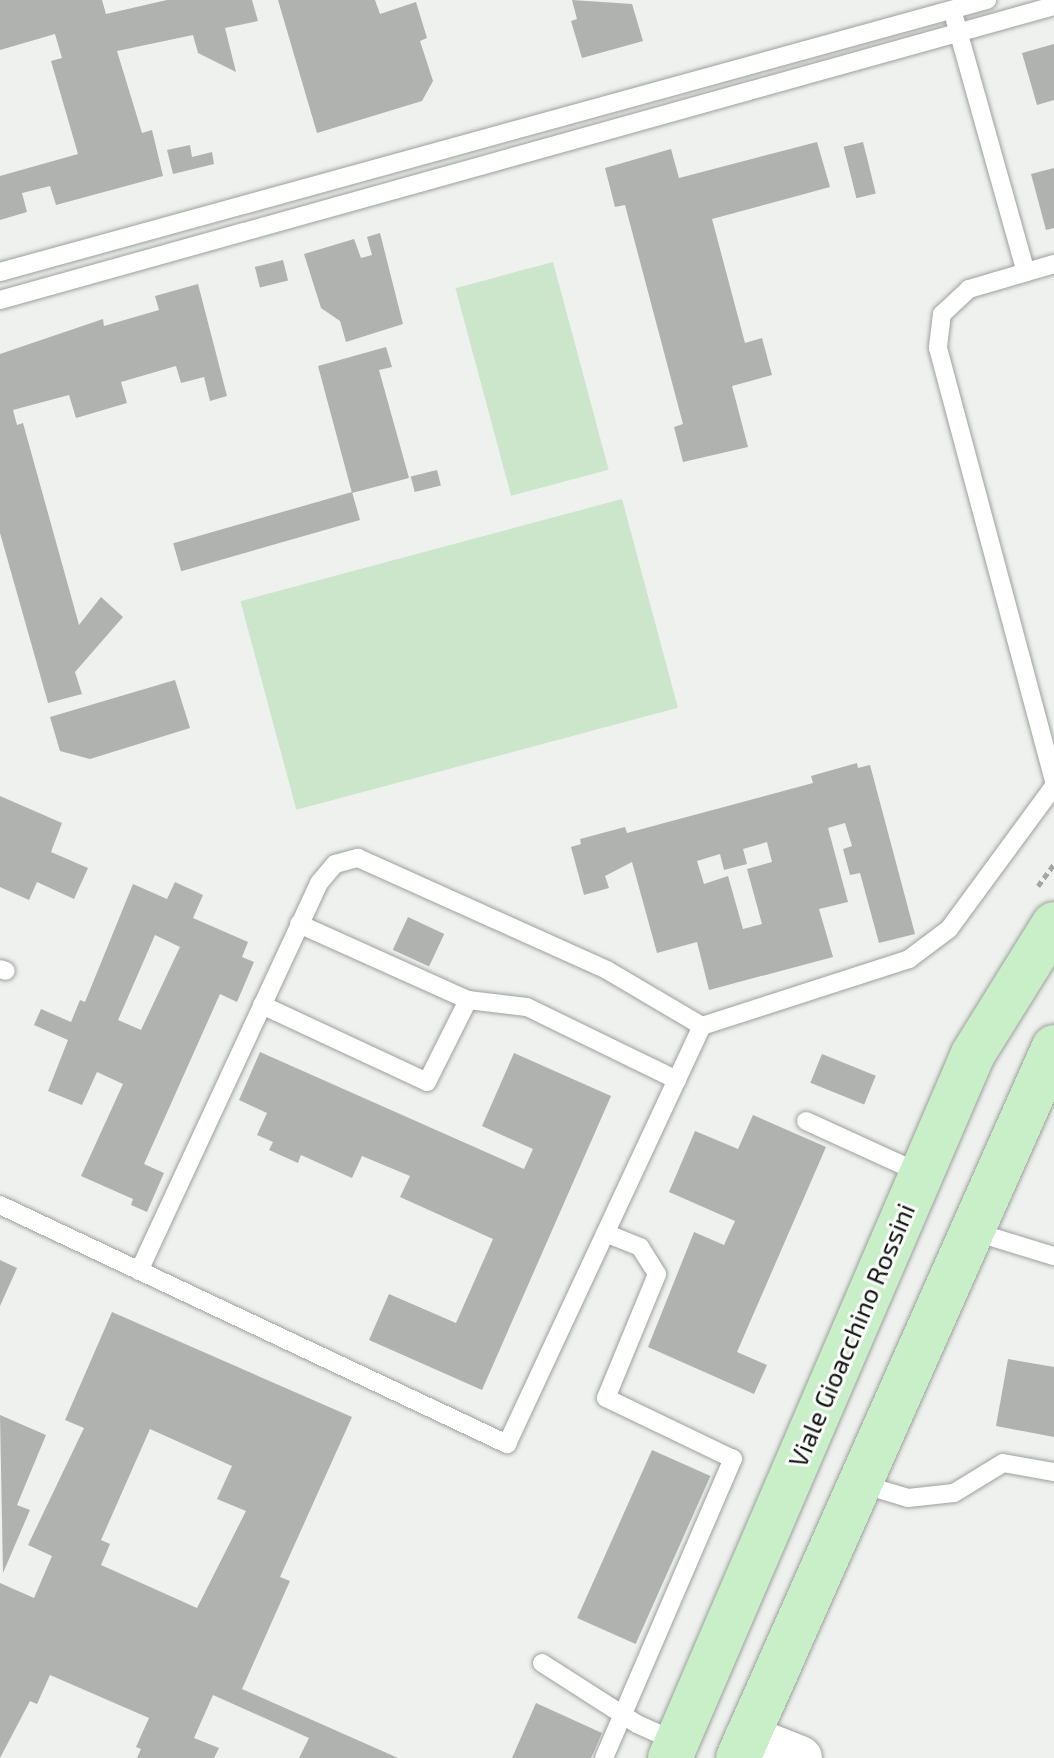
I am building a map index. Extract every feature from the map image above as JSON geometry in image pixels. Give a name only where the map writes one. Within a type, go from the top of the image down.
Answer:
[{"type":"main road","name":"Viale Gioacchino Rossini","points":[[673,1750],[973,1054],[1054,924]]},
{"type":"main road","points":[[743,1747],[969,1230],[1054,1047]]},
{"type":"street","points":[[743,1747],[800,1758]]},
{"type":"lane","points":[[0,272],[987,0]]},
{"type":"lane","points":[[0,300],[1054,6]]},
{"type":"lane","points":[[952,10],[1026,272]]},
{"type":"lane","points":[[0,1205],[507,1444],[702,1026],[909,959],[949,929],[1054,784],[938,348],[942,314],[969,289],[1054,264]]},
{"type":"lane","points":[[139,1271],[299,924],[319,883],[335,864],[358,858],[607,970],[702,1026]]},
{"type":"lane","points":[[299,924],[468,1000],[527,1007],[677,1080]]},
{"type":"lane","points":[[262,1005],[427,1082],[468,1000]]},
{"type":"lane","points":[[806,1121],[920,1173]]},
{"type":"lane","points":[[969,1230],[1054,1256]]},
{"type":"lane","points":[[604,1758],[733,1459],[606,1398],[657,1274],[640,1247],[606,1233]]},
{"type":"lane","points":[[858,1483],[908,1498],[954,1493],[1003,1463],[1054,1472]]},
{"type":"lane","points":[[542,1663],[673,1750]]},
{"type":"green space","points":[[553,262],[609,470],[511,496],[455,288]]},
{"type":"green space","points":[[622,499],[678,708],[296,810],[240,601]]},
{"type":"building","points":[[0,0],[102,0],[106,14],[167,0],[252,0],[258,21],[225,28],[236,72],[198,53],[193,35],[117,51],[142,133],[152,130],[163,176],[56,205],[50,186],[22,193],[27,212],[0,220],[0,176],[78,154],[51,61],[62,58],[55,34],[0,50]]},
{"type":"building","points":[[278,0],[375,0],[380,14],[416,2],[427,38],[420,41],[433,81],[422,101],[317,133]]},
{"type":"building","points":[[572,0],[632,4],[643,41],[582,58],[571,21],[577,19]]},
{"type":"building","points":[[1054,44],[1054,100],[1037,105],[1022,53]]},
{"type":"building","points":[[817,142],[830,187],[712,219],[745,343],[762,338],[772,375],[732,386],[748,447],[683,462],[674,427],[683,424],[625,205],[615,207],[605,168],[671,149],[679,178]]},
{"type":"building","points":[[863,142],[876,193],[856,198],[844,147]]},
{"type":"building","points":[[190,145],[192,157],[212,152],[214,164],[173,174],[167,150]]},
{"type":"building","points":[[1054,168],[1054,228],[1046,230],[1031,174]]},
{"type":"building","points":[[380,233],[403,324],[346,342],[340,321],[321,308],[304,254],[354,239],[361,258],[372,255],[367,237]]},
{"type":"building","points":[[283,260],[288,280],[260,287],[255,267]]},
{"type":"building","points":[[198,284],[227,396],[210,401],[204,377],[181,383],[176,366],[121,382],[127,403],[76,418],[69,395],[13,410],[17,425],[23,423],[79,625],[101,597],[123,617],[75,672],[82,694],[48,703],[0,533],[0,354],[103,319],[104,326],[159,310],[155,296]]},
{"type":"building","points":[[386,347],[392,367],[379,370],[409,478],[352,493],[318,366]]},
{"type":"building","points":[[437,470],[441,486],[415,492],[411,477]]},
{"type":"building","points":[[352,492],[360,520],[181,571],[173,543]]},
{"type":"building","points":[[175,680],[190,728],[90,759],[60,751],[50,717]]},
{"type":"building","points":[[857,763],[858,768],[870,765],[915,934],[879,943],[860,873],[850,875],[843,849],[852,846],[845,823],[828,828],[848,902],[819,909],[833,957],[709,990],[697,942],[657,953],[632,862],[605,876],[609,888],[584,895],[571,847],[581,844],[580,839],[625,827],[627,833],[813,783],[811,776]],"holes":[[[767,842],[772,862],[747,869],[762,924],[743,929],[728,876],[704,884],[697,861],[720,854],[724,870],[747,864],[743,849]]]},
{"type":"building","points":[[0,796],[62,823],[51,852],[88,868],[74,899],[37,882],[29,900],[0,887]]},
{"type":"building","points":[[175,882],[203,895],[193,918],[248,942],[242,957],[254,962],[237,1002],[220,994],[144,1164],[164,1173],[147,1212],[131,1205],[133,1199],[81,1176],[123,1084],[97,1072],[82,1105],[48,1091],[68,1040],[34,1025],[41,1009],[71,1022],[80,1000],[85,1002],[133,884],[167,899]],"holes":[[[155,935],[180,947],[141,1030],[118,1020]]]},
{"type":"building","points":[[408,917],[444,934],[429,967],[393,950]]},
{"type":"building","points":[[260,1052],[524,1169],[533,1149],[482,1126],[514,1053],[611,1096],[482,1390],[369,1340],[389,1294],[456,1323],[493,1239],[400,1197],[410,1176],[362,1156],[352,1178],[301,1155],[298,1163],[269,1150],[273,1142],[257,1135],[267,1113],[239,1100]]},
{"type":"building","points":[[822,1054],[876,1076],[864,1104],[810,1083]]},
{"type":"building","points":[[753,1115],[826,1147],[737,1352],[767,1365],[754,1394],[648,1347],[694,1232],[724,1245],[735,1221],[669,1192],[695,1131],[738,1149]]},
{"type":"building","points":[[0,1260],[17,1268],[0,1306]]},
{"type":"building","points":[[112,1312],[352,1417],[280,1577],[290,1581],[242,1689],[398,1758],[299,1758],[309,1738],[213,1695],[194,1738],[219,1748],[214,1758],[137,1758],[141,1749],[136,1747],[149,1718],[50,1675],[37,1704],[30,1701],[0,1758],[0,1583],[34,1598],[52,1556],[28,1545],[84,1428],[65,1420]],"holes":[[[150,1429],[232,1466],[217,1499],[246,1511],[197,1608],[101,1565],[110,1544],[101,1540]]]},
{"type":"building","points":[[1008,1359],[1054,1367],[1054,1437],[996,1426]]},
{"type":"building","points":[[0,1415],[46,1435],[17,1505],[30,1510],[3,1573]]},
{"type":"building","points":[[652,1450],[710,1476],[636,1644],[577,1618]]},
{"type":"building","points":[[536,1703],[602,1733],[591,1758],[512,1758]]}]
